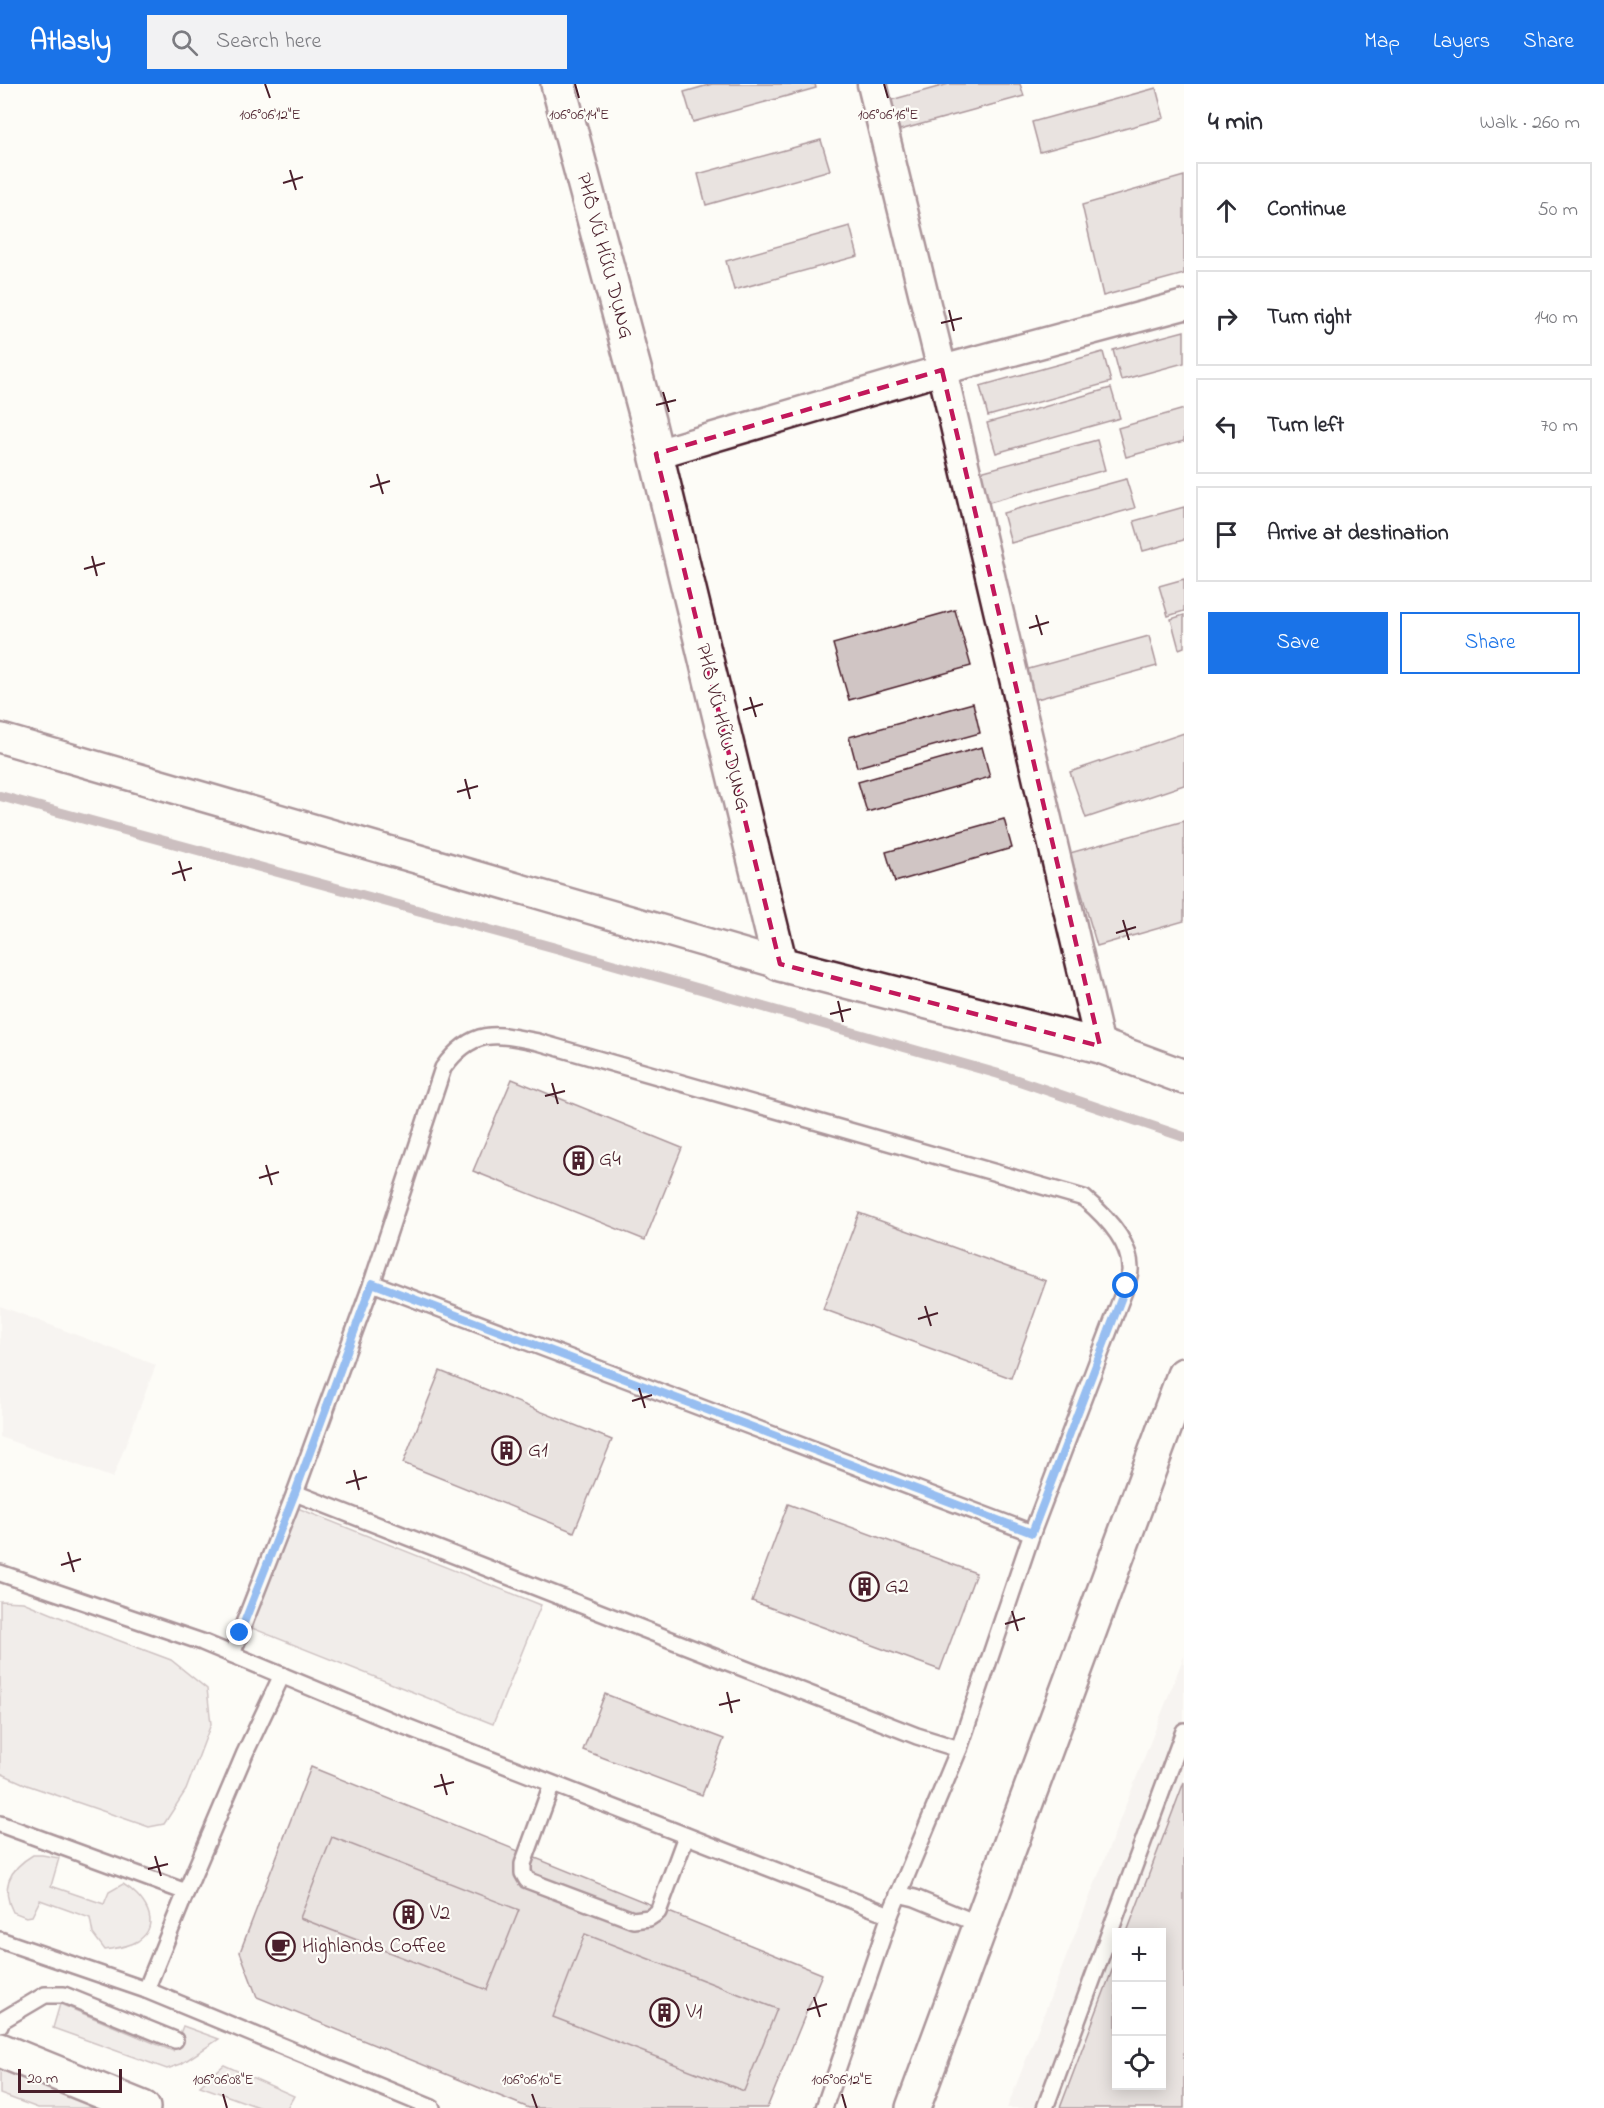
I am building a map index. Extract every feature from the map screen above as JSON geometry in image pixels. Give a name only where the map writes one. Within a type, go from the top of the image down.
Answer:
[{"type":"street","name":"PHỐ VŨ HỮU DỤNG","points":[[558,84],[656,454],[780,964]]},
{"type":"street","points":[[872,84],[942,370],[1100,1046]]},
{"type":"street","points":[[656,454],[942,370],[1184,305]]},
{"type":"street","points":[[0,738],[780,964],[1100,1046],[1184,1077]]},
{"type":"street","points":[[913,2108],[981,1925],[1176,1420],[1184,1375]]},
{"type":"street","points":[[0,2050],[142,2108]]},
{"type":"lane","points":[[232,1654],[295,1493],[372,1283],[443,1068],[454,1054],[471,1041],[490,1034],[538,1042],[1084,1198],[1102,1213],[1115,1229],[1125,1248],[1131,1268],[1126,1286],[1032,1533],[959,1749],[890,1915],[824,2108]]},
{"type":"lane","points":[[372,1283],[1032,1533]]},
{"type":"lane","points":[[295,1493],[918,1736],[959,1749]]},
{"type":"lane","points":[[0,1573],[232,1654],[552,1784],[890,1915]]},
{"type":"lane","points":[[146,1990],[245,1753],[282,1676]]},
{"type":"lane","points":[[1045,2108],[1184,1731]]},
{"type":"lane","points":[[552,1784],[523,1864],[523,1873],[527,1880],[633,1920],[649,1918],[658,1912],[686,1836]]},
{"type":"lane","points":[[1,1828],[186,1892]]},
{"type":"lane","points":[[898,1894],[915,1898],[981,1925]]},
{"type":"lane","points":[[0,1940],[146,1990],[432,2108]]},
{"type":"lane","points":[[0,2025],[1,2021],[45,1995],[64,1995],[175,2040]]},
{"type":"highlighted area","points":[[942,370],[1100,1046],[780,964],[656,454]]},
{"type":"shaded area","points":[[0,1306],[156,1365],[113,1478],[0,1437]]},
{"type":"shaded area","points":[[290,1505],[541,1605],[493,1724],[242,1624]]},
{"type":"shaded area","points":[[0,1601],[23,1602],[171,1660],[207,1689],[211,1724],[186,1790],[164,1824],[149,1827],[27,1785],[0,1773]]},
{"type":"shaded area","points":[[1184,1656],[1184,2108],[1007,2108]]},
{"type":"shaded area","points":[[33,1855],[59,1858],[51,1886],[104,1904],[109,1892],[123,1884],[137,1895],[147,1910],[150,1918],[146,1934],[130,1945],[105,1950],[93,1934],[90,1918],[40,1900],[32,1916],[26,1917],[13,1912],[7,1895],[9,1879],[18,1866]]},
{"type":"shaded area","points":[[60,2004],[173,2051],[183,2026],[219,2039],[181,2064],[167,2069],[53,2028]]},
{"type":"shaded area","points":[[224,2065],[294,2096],[287,2108],[261,2108],[200,2086]]},
{"type":"shaded area","points":[[0,2067],[109,2108],[38,2108],[0,2094]]},
{"type":"building","points":[[712,84],[815,84],[816,88],[693,122],[684,92]]},
{"type":"building","points":[[949,84],[1020,84],[1024,96],[900,130],[891,100]]},
{"type":"building","points":[[1156,88],[1164,118],[1040,152],[1032,122]]},
{"type":"building","points":[[821,140],[830,170],[706,205],[698,174]]},
{"type":"building","points":[[1184,176],[1184,274],[1103,296],[1082,205]]},
{"type":"building","points":[[850,226],[858,256],[734,290],[726,261]]},
{"type":"building","points":[[1184,331],[1184,363],[1121,380],[1113,350]]},
{"type":"building","points":[[1103,352],[1111,382],[988,416],[980,386]]},
{"type":"building","points":[[1111,388],[1120,418],[996,453],[987,423]]},
{"type":"building","points":[[1184,409],[1184,441],[1126,457],[1118,428]]},
{"type":"building","points":[[1097,440],[1105,470],[982,504],[973,474]]},
{"type":"building","points":[[1126,479],[1135,508],[1011,543],[1003,513]]},
{"type":"building","points":[[1184,507],[1184,540],[1143,551],[1134,521]]},
{"type":"building","points":[[1184,579],[1184,611],[1168,616],[1159,586]]},
{"type":"building","points":[[955,610],[971,666],[849,700],[833,644]]},
{"type":"building","points":[[1184,615],[1184,647],[1179,649],[1171,619]]},
{"type":"building","points":[[1149,636],[1157,666],[1033,700],[1025,670]]},
{"type":"building","points":[[973,703],[980,733],[857,767],[849,737]]},
{"type":"building","points":[[1184,733],[1184,785],[1086,818],[1070,772]]},
{"type":"building","points":[[982,747],[990,777],[867,812],[858,782]]},
{"type":"building","points":[[1004,819],[1012,848],[895,882],[886,852]]},
{"type":"building","points":[[1184,821],[1184,921],[1097,946],[1070,853]]},
{"type":"building","name":"G4","points":[[512,1079],[682,1148],[645,1240],[473,1171]]},
{"type":"building","points":[[859,1213],[1046,1281],[1011,1378],[823,1309]]},
{"type":"building","name":"G1","points":[[440,1371],[612,1440],[574,1532],[403,1463]]},
{"type":"building","name":"G2","points":[[788,1504],[976,1573],[940,1670],[752,1601]]},
{"type":"building","points":[[605,1694],[724,1739],[702,1795],[583,1750]]},
{"type":"building","points":[[311,1767],[822,1974],[767,2108],[529,2108],[257,1997],[240,1952]]},
{"type":"building","points":[[1184,1782],[1184,2108],[1060,2108],[1112,1971],[1112,2090],[1166,2090],[1166,1928],[1129,1928]]},
{"type":"building","name":"V2","points":[[332,1837],[519,1910],[487,1990],[300,1918]]},
{"type":"building","name":"V1","points":[[585,1934],[777,2009],[744,2091],[553,2017]]},
{"type":"waterway","points":[[0,796],[563,950],[999,1074],[1184,1137]]},
{"type":"place","name":"G4","points":[[578,1160]]},
{"type":"place","name":"G1","points":[[507,1451]]},
{"type":"place","name":"G2","points":[[864,1587]]},
{"type":"place","name":"V2","points":[[409,1914]]},
{"type":"place","name":"Highlands Coffee","points":[[281,1947]]},
{"type":"place","name":"V1","points":[[665,2013]]},
{"type":"route","points":[[240,1633],[295,1493],[372,1283],[1032,1533],[1126,1286]]}]
